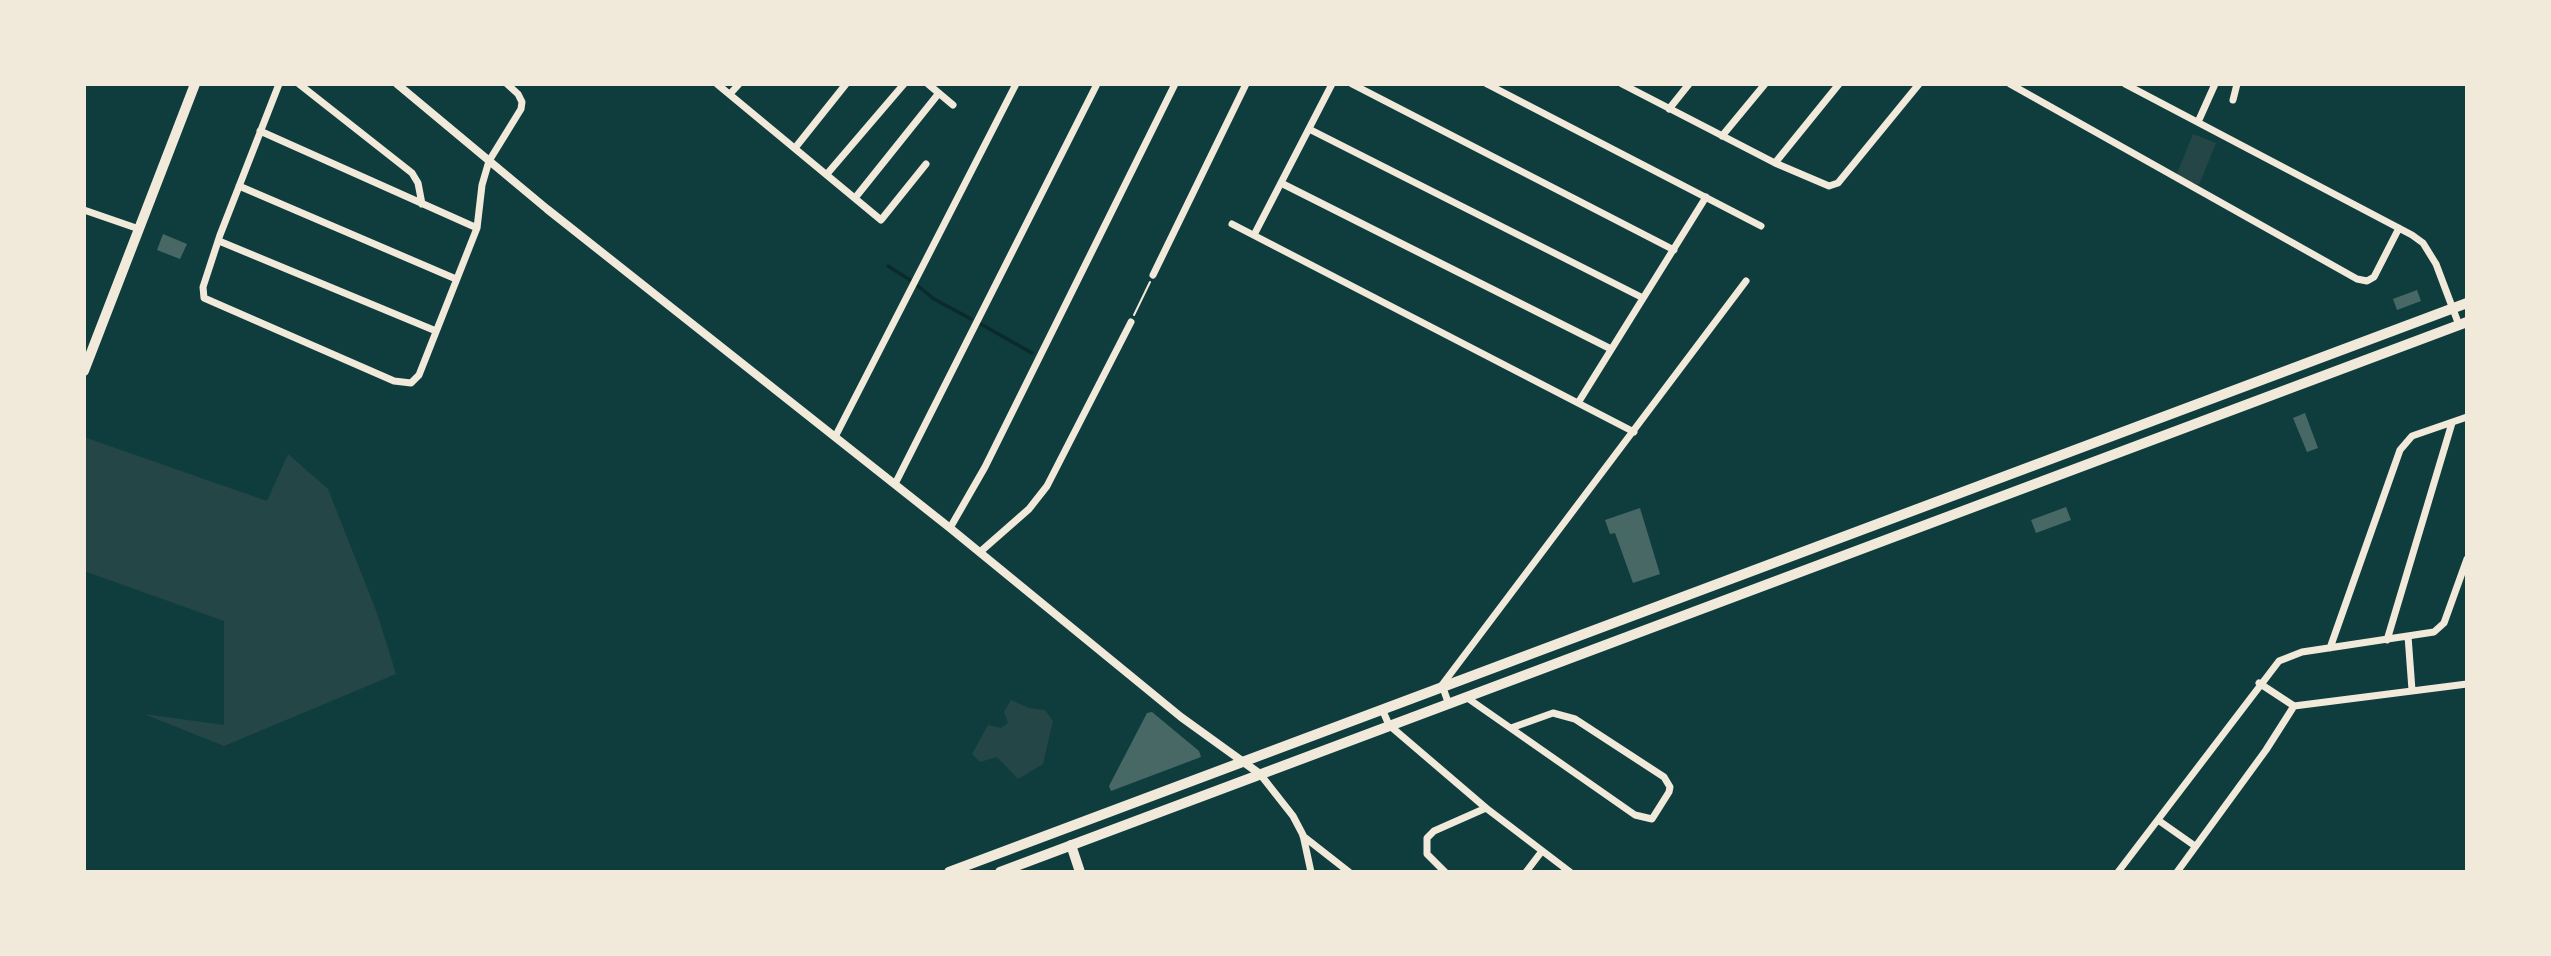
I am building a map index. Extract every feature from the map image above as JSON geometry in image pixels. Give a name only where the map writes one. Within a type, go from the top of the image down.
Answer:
[{"type":"main road","points":[[84,371],[87,356],[195,84]]},
{"type":"main road","points":[[949,872],[981,866],[1154,794],[2467,303]]},
{"type":"main road","points":[[1000,872],[2463,323]]},
{"type":"main road","points":[[1154,794],[1161,811]]},
{"type":"main road","points":[[1071,845],[1080,872]]},
{"type":"street","points":[[278,84],[202,287],[204,298],[394,381],[411,383],[419,375],[477,228],[482,185],[489,161],[521,109],[522,102],[518,94],[507,84]]},
{"type":"street","points":[[299,84],[412,173],[418,183],[422,204]]},
{"type":"street","points":[[397,84],[489,161],[980,552],[1181,717],[1260,774],[1281,797],[1303,835],[1311,872]]},
{"type":"street","points":[[717,84],[881,220],[926,164]]},
{"type":"street","points":[[730,94],[739,84]]},
{"type":"street","points":[[795,148],[846,84]]},
{"type":"street","points":[[827,174],[904,84]]},
{"type":"street","points":[[928,84],[953,105]]},
{"type":"street","points":[[835,438],[1016,84]]},
{"type":"street","points":[[895,484],[1097,84]]},
{"type":"street","points":[[950,528],[985,467],[1175,84]]},
{"type":"street","points":[[1153,275],[1245,84]]},
{"type":"street","points":[[1254,235],[1332,84]]},
{"type":"street","points":[[1352,84],[1674,250]]},
{"type":"street","points":[[1487,84],[1761,226]]},
{"type":"street","points":[[1622,84],[1821,184],[1838,183],[1919,84]]},
{"type":"street","points":[[1669,108],[1689,84]]},
{"type":"street","points":[[1722,135],[1765,84]]},
{"type":"street","points":[[1775,163],[1839,84]]},
{"type":"street","points":[[2010,84],[2357,279],[2367,281],[2374,277],[2399,228]]},
{"type":"street","points":[[2125,84],[2423,243],[2430,253],[2453,308],[2463,323]]},
{"type":"street","points":[[2198,122],[2215,84]]},
{"type":"street","points":[[2233,100],[2238,84]]},
{"type":"street","points":[[855,198],[939,93]]},
{"type":"street","points":[[1309,129],[1643,298]]},
{"type":"street","points":[[260,131],[477,228]]},
{"type":"street","points":[[1281,183],[1611,349]]},
{"type":"street","points":[[239,186],[456,279]]},
{"type":"street","points":[[1578,403],[1706,197]]},
{"type":"street","points":[[84,210],[139,229]]},
{"type":"street","points":[[1232,224],[1634,432]]},
{"type":"street","points":[[219,240],[436,331]]},
{"type":"street","points":[[1448,702],[1443,685],[1746,281]]},
{"type":"street","points":[[980,552],[1029,509],[1046,486],[1131,323]]},
{"type":"street","points":[[2330,648],[2400,450],[2412,436],[2467,417]]},
{"type":"street","points":[[2387,639],[2452,423]]},
{"type":"street","points":[[2118,872],[2259,683],[2279,661],[2288,656],[2440,628],[2467,559]]},
{"type":"street","points":[[2408,636],[2412,690]]},
{"type":"street","points":[[2259,683],[2294,706],[2467,684]]},
{"type":"street","points":[[1465,696],[1511,728],[1641,817],[1651,820],[1669,792],[1670,787],[1664,777],[1575,719],[1553,713],[1511,728]]},
{"type":"street","points":[[2177,872],[2266,750],[2294,706]]},
{"type":"street","points":[[1382,708],[1389,725],[1486,808],[1570,872]]},
{"type":"street","points":[[1445,872],[1431,861],[1424,848],[1427,838],[1434,831],[1486,808]]},
{"type":"street","points":[[2158,820],[2195,846]]},
{"type":"street","points":[[1303,835],[1349,872]]},
{"type":"street","points":[[1527,872],[1542,851]]},
{"type":"path","points":[[1131,323],[1153,275]]},
{"type":"shaded area","points":[[2193,134],[2216,143],[2199,185],[2176,176]]},
{"type":"shaded area","points":[[84,437],[267,501],[288,454],[328,489],[377,613],[396,674],[224,746],[144,714],[224,725],[224,621],[84,571]]},
{"type":"shaded area","points":[[1011,700],[1029,708],[1045,710],[1053,721],[1043,764],[1018,779],[997,757],[980,762],[972,754],[988,725],[1001,728],[1008,723],[1004,712]]},
{"type":"building","points":[[163,234],[187,244],[180,259],[157,250]]},
{"type":"building","points":[[2417,290],[2421,301],[2397,310],[2393,299]]},
{"type":"building","points":[[2305,413],[2318,448],[2307,452],[2293,418]]},
{"type":"building","points":[[2066,507],[2071,520],[2036,533],[2031,520]]},
{"type":"building","points":[[1640,508],[1660,574],[1633,583],[1615,533],[1610,534],[1605,520]]},
{"type":"building","points":[[1152,712],[1199,751],[1201,757],[1111,791],[1109,786],[1147,713]]},
{"type":"waterway","points":[[888,266],[910,280]]},
{"type":"waterway","points":[[918,286],[934,299],[971,319]]},
{"type":"waterway","points":[[979,323],[1032,353]]}]
